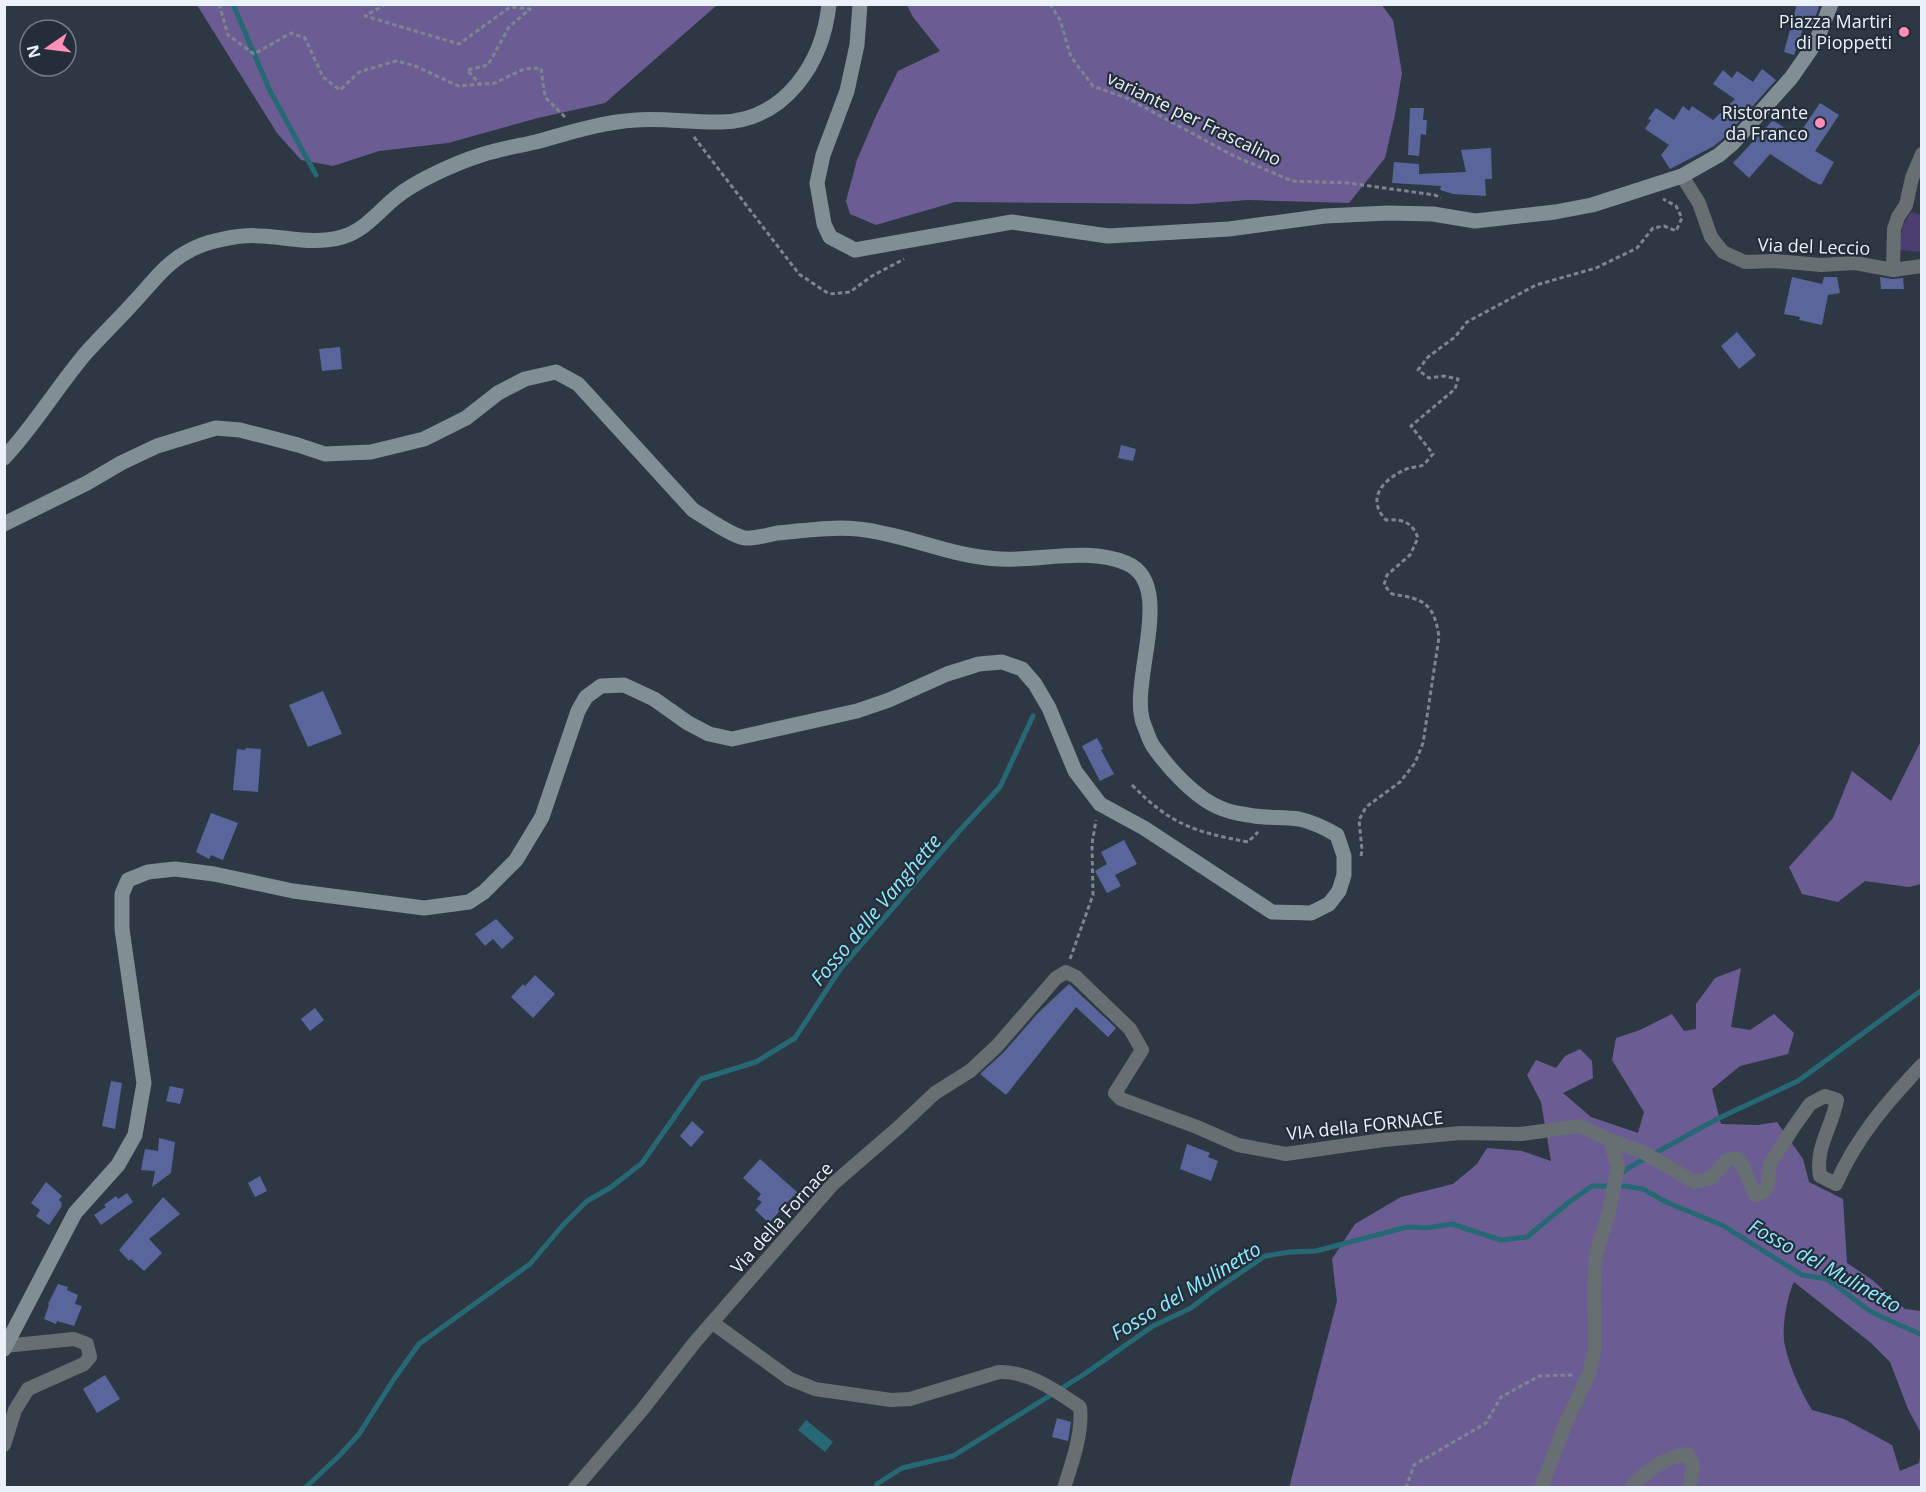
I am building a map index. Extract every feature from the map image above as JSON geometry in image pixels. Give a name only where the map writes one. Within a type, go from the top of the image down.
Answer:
[{"type":"main road","points":[[4,458],[24,437],[86,354],[167,266],[187,251],[211,242],[249,235],[300,241],[343,237],[366,225],[396,197],[419,183],[482,154],[635,120],[724,122],[760,113],[794,90],[806,76],[819,48],[828,18],[829,4]]},
{"type":"main road","points":[[860,4],[857,45],[847,91],[824,155],[817,183],[824,224],[830,237],[855,250],[1012,222],[1108,236],[1229,229],[1324,216],[1388,213],[1432,214],[1475,221],[1555,212],[1592,205],[1682,176],[1719,155],[1733,143],[1791,78],[1816,42],[1831,4]]},
{"type":"main road","points":[[4,524],[157,446],[216,428],[240,430],[325,454],[371,452],[424,439],[466,418],[498,393],[525,379],[556,372],[578,384],[693,510],[745,538],[819,529],[856,529],[899,536],[971,556],[1011,559],[1100,557],[1127,563],[1140,572],[1147,583],[1150,602],[1141,690],[1142,721],[1152,745],[1173,771],[1196,793],[1222,809],[1267,818],[1300,819],[1322,827],[1337,835],[1344,856],[1344,875],[1339,891],[1329,904],[1311,913],[1272,912],[1144,828],[1100,804],[1075,771],[1049,708],[1035,684],[1022,669],[1002,662],[979,664],[947,674],[857,711],[732,739],[709,734],[637,690],[624,685],[602,686],[586,697],[578,711],[542,817],[516,860],[484,892],[469,902],[424,908],[293,891],[214,874],[175,869],[148,872],[128,879],[122,894],[122,928],[144,1083],[135,1135],[118,1165],[75,1213],[5,1347]]},
{"type":"street","points":[[1893,270],[1894,229],[1906,205],[1912,178],[1922,154]]},
{"type":"street","name":"Via del Leccio","points":[[1682,176],[1699,203],[1711,237],[1723,252],[1737,259],[1745,262],[1774,261],[1821,265],[1855,263],[1893,270],[1922,266]]},
{"type":"street","name":"VIA della FORNACE","points":[[1066,972],[1076,977],[1130,1029],[1143,1050],[1115,1093],[1121,1100],[1197,1127],[1238,1145],[1286,1154],[1383,1140],[1461,1133],[1521,1134],[1580,1126],[1643,1152],[1694,1182],[1711,1178],[1727,1160],[1737,1158],[1743,1164],[1748,1183],[1756,1195],[1764,1192],[1768,1183],[1770,1164],[1793,1128],[1810,1104],[1825,1096],[1837,1100],[1818,1162],[1820,1176],[1836,1184],[1864,1132],[1922,1065]]},
{"type":"street","name":"Via della Fornace","points":[[575,1488],[642,1410],[695,1342],[833,1184],[935,1093],[976,1065],[997,1046],[1056,978],[1066,972]]},
{"type":"street","points":[[1541,1488],[1565,1425],[1588,1374],[1595,1347],[1596,1255],[1618,1167],[1610,1140]]},
{"type":"street","points":[[712,1323],[790,1379],[815,1389],[891,1400],[910,1399],[999,1372],[1025,1375],[1080,1407],[1081,1419],[1064,1488]]},
{"type":"street","points":[[4,1445],[15,1410],[28,1389],[84,1364],[90,1357],[87,1344],[74,1339],[5,1347]]},
{"type":"street","points":[[1631,1488],[1654,1468],[1674,1455],[1687,1454],[1693,1462],[1690,1488]]},
{"type":"path","points":[[219,4],[228,35],[254,54],[291,33],[305,38],[323,77],[340,90],[359,72],[396,61],[413,65],[458,86],[495,83],[524,69],[541,68],[545,97],[579,131]]},
{"type":"path","points":[[386,4],[365,16],[459,44],[510,8],[530,9],[509,27],[488,65],[467,70],[480,84]]},
{"type":"path","name":"variante per Frascalino","points":[[1050,4],[1060,20],[1071,57],[1093,86],[1129,99],[1232,155],[1292,181],[1348,183],[1435,195],[1445,200]]},
{"type":"path","points":[[679,120],[720,169],[800,274],[829,294],[850,292],[872,276],[913,254]]},
{"type":"path","points":[[1344,875],[1360,859],[1362,850],[1359,820],[1366,807],[1400,782],[1415,763],[1423,743],[1439,637],[1437,622],[1431,608],[1422,600],[1392,594],[1384,585],[1387,576],[1410,555],[1418,538],[1409,522],[1386,520],[1379,513],[1376,501],[1382,486],[1392,476],[1411,467],[1424,465],[1433,454],[1412,426],[1455,388],[1458,379],[1444,376],[1429,378],[1419,370],[1428,357],[1455,337],[1467,322],[1536,285],[1596,268],[1637,248],[1653,228],[1664,226],[1676,231],[1682,219],[1676,206],[1662,198],[1658,185]]},
{"type":"path","points":[[1132,785],[1182,825],[1207,834],[1248,842],[1267,818]]},
{"type":"path","points":[[1066,972],[1093,895],[1092,844],[1100,804]]},
{"type":"path","points":[[1406,1488],[1414,1465],[1486,1423],[1501,1396],[1539,1376],[1588,1374]]},
{"type":"shaded area","points":[[1381,4],[1393,20],[1402,73],[1385,158],[1349,203],[1249,200],[1192,204],[955,202],[876,225],[850,214],[846,201],[857,160],[898,71],[940,51],[913,17],[907,5]]},
{"type":"shaded area","points":[[197,5],[717,5],[605,103],[538,118],[448,143],[379,151],[333,166],[301,160],[277,133]]},
{"type":"shaded area","points":[[1911,212],[1921,215],[1921,252],[1899,250],[1903,225]]},
{"type":"shaded area","points":[[1921,741],[1921,884],[1909,887],[1865,881],[1838,902],[1802,894],[1789,867],[1833,818],[1852,771],[1891,801]]},
{"type":"shaded area","points":[[1741,968],[1731,1027],[1750,1030],[1774,1014],[1794,1033],[1788,1054],[1740,1066],[1712,1089],[1721,1124],[1758,1125],[1777,1122],[1803,1159],[1809,1182],[1843,1199],[1847,1263],[1871,1279],[1905,1309],[1921,1311],[1921,1433],[1908,1409],[1890,1362],[1871,1343],[1794,1282],[1784,1322],[1785,1346],[1790,1362],[1812,1410],[1844,1419],[1892,1445],[1900,1471],[1919,1463],[1921,1451],[1921,1487],[1289,1488],[1337,1301],[1332,1259],[1355,1224],[1401,1197],[1453,1184],[1477,1164],[1487,1148],[1522,1151],[1551,1161],[1541,1102],[1527,1075],[1536,1060],[1556,1068],[1565,1056],[1580,1049],[1592,1061],[1593,1078],[1563,1093],[1591,1117],[1638,1133],[1644,1112],[1612,1060],[1616,1038],[1640,1030],[1672,1014],[1684,1031],[1696,1029],[1696,1004],[1715,978]]},
{"type":"water","points":[[806,1420],[833,1442],[825,1452],[798,1430]]},
{"type":"building","points":[[1797,4],[1820,4],[1811,29],[1804,26],[1794,55],[1784,52]]},
{"type":"building","points":[[1762,69],[1776,80],[1726,136],[1714,146],[1670,169],[1661,155],[1669,145],[1645,129],[1651,120],[1648,119],[1656,108],[1674,120],[1683,106],[1689,111],[1692,106],[1713,120],[1735,99],[1713,84],[1723,70],[1732,78],[1737,71],[1753,82]]},
{"type":"building","points":[[1820,103],[1839,115],[1815,151],[1834,162],[1821,185],[1770,154],[1749,178],[1733,163],[1773,120],[1797,137]]},
{"type":"building","points":[[1410,108],[1424,108],[1423,120],[1427,120],[1426,135],[1421,134],[1419,156],[1408,155]]},
{"type":"building","points":[[1491,148],[1492,179],[1485,179],[1486,196],[1453,194],[1440,190],[1441,186],[1392,183],[1394,162],[1419,164],[1419,174],[1466,172],[1461,150]]},
{"type":"building","points":[[1792,277],[1822,284],[1824,277],[1837,277],[1840,293],[1828,295],[1822,325],[1784,314]]},
{"type":"building","points":[[1880,277],[1903,278],[1904,289],[1881,289]]},
{"type":"building","points":[[1737,332],[1756,355],[1739,369],[1721,346]]},
{"type":"building","points":[[340,347],[342,369],[322,371],[319,349]]},
{"type":"building","points":[[1121,445],[1136,449],[1133,461],[1118,458]]},
{"type":"building","points":[[323,691],[342,734],[308,747],[289,705]]},
{"type":"building","points":[[1097,738],[1114,774],[1100,781],[1082,746]]},
{"type":"building","points":[[246,748],[261,749],[258,792],[233,790],[237,749],[245,750]]},
{"type":"building","points":[[211,813],[238,823],[223,860],[211,855],[209,859],[196,852]]},
{"type":"building","points":[[1124,840],[1137,864],[1115,875],[1121,886],[1107,893],[1095,871],[1107,864],[1101,852]]},
{"type":"building","points":[[496,919],[514,938],[502,949],[493,939],[485,946],[475,934]]},
{"type":"building","points":[[535,975],[555,994],[533,1018],[511,997]]},
{"type":"building","points":[[1069,984],[1116,1028],[1108,1037],[1076,1007],[1006,1095],[980,1074]]},
{"type":"building","points":[[315,1008],[324,1020],[310,1031],[301,1019]]},
{"type":"building","points":[[111,1081],[122,1083],[115,1129],[102,1126]]},
{"type":"building","points":[[170,1086],[184,1089],[180,1104],[166,1101]]},
{"type":"building","points":[[692,1121],[704,1132],[691,1147],[680,1136]]},
{"type":"building","points":[[159,1138],[175,1142],[171,1173],[152,1187],[155,1171],[141,1170],[145,1149],[158,1151]]},
{"type":"building","points":[[1187,1144],[1210,1153],[1208,1157],[1218,1161],[1211,1181],[1180,1169]]},
{"type":"building","points":[[760,1159],[797,1192],[769,1223],[755,1210],[762,1202],[757,1199],[761,1194],[743,1178]]},
{"type":"building","points":[[260,1176],[267,1191],[255,1197],[248,1183]]},
{"type":"building","points":[[46,1182],[62,1196],[59,1200],[62,1206],[49,1225],[36,1216],[40,1210],[31,1203]]},
{"type":"building","points":[[127,1193],[133,1202],[101,1225],[94,1215],[116,1196],[118,1199]]},
{"type":"building","points":[[163,1197],[180,1214],[149,1239],[162,1253],[144,1271],[131,1259],[129,1261],[119,1250]]},
{"type":"building","points":[[58,1284],[68,1287],[67,1290],[78,1295],[75,1304],[82,1306],[74,1326],[57,1321],[56,1324],[44,1319],[48,1304]]},
{"type":"building","points":[[105,1375],[120,1399],[97,1413],[83,1389]]},
{"type":"building","points":[[1057,1418],[1071,1422],[1068,1441],[1052,1437]]},
{"type":"waterway","points":[[233,4],[270,91],[316,175]]},
{"type":"waterway","name":"Fosso delle Vanghette","points":[[305,1488],[359,1434],[419,1344],[530,1264],[587,1201],[610,1188],[642,1163],[701,1079],[756,1062],[795,1038],[841,968],[1000,787],[1033,716]]},
{"type":"waterway","points":[[1620,1175],[1628,1168],[1719,1118],[1798,1081],[1922,990]]},
{"type":"waterway","name":"Fosso del Mulinetto","points":[[876,1488],[877,1484],[902,1468],[953,1456],[1083,1375],[1153,1326],[1191,1308],[1265,1256],[1316,1251],[1407,1227],[1426,1228],[1452,1224],[1501,1240],[1527,1237],[1592,1186],[1625,1186],[1643,1189],[1668,1203],[1722,1225],[1802,1275],[1827,1279],[1871,1312],[1922,1335]]},
{"type":"place","name":"Piazza Martiri di Pioppetti","points":[[1904,32]]},
{"type":"place","name":"Ristorante da Franco","points":[[1820,123]]}]
